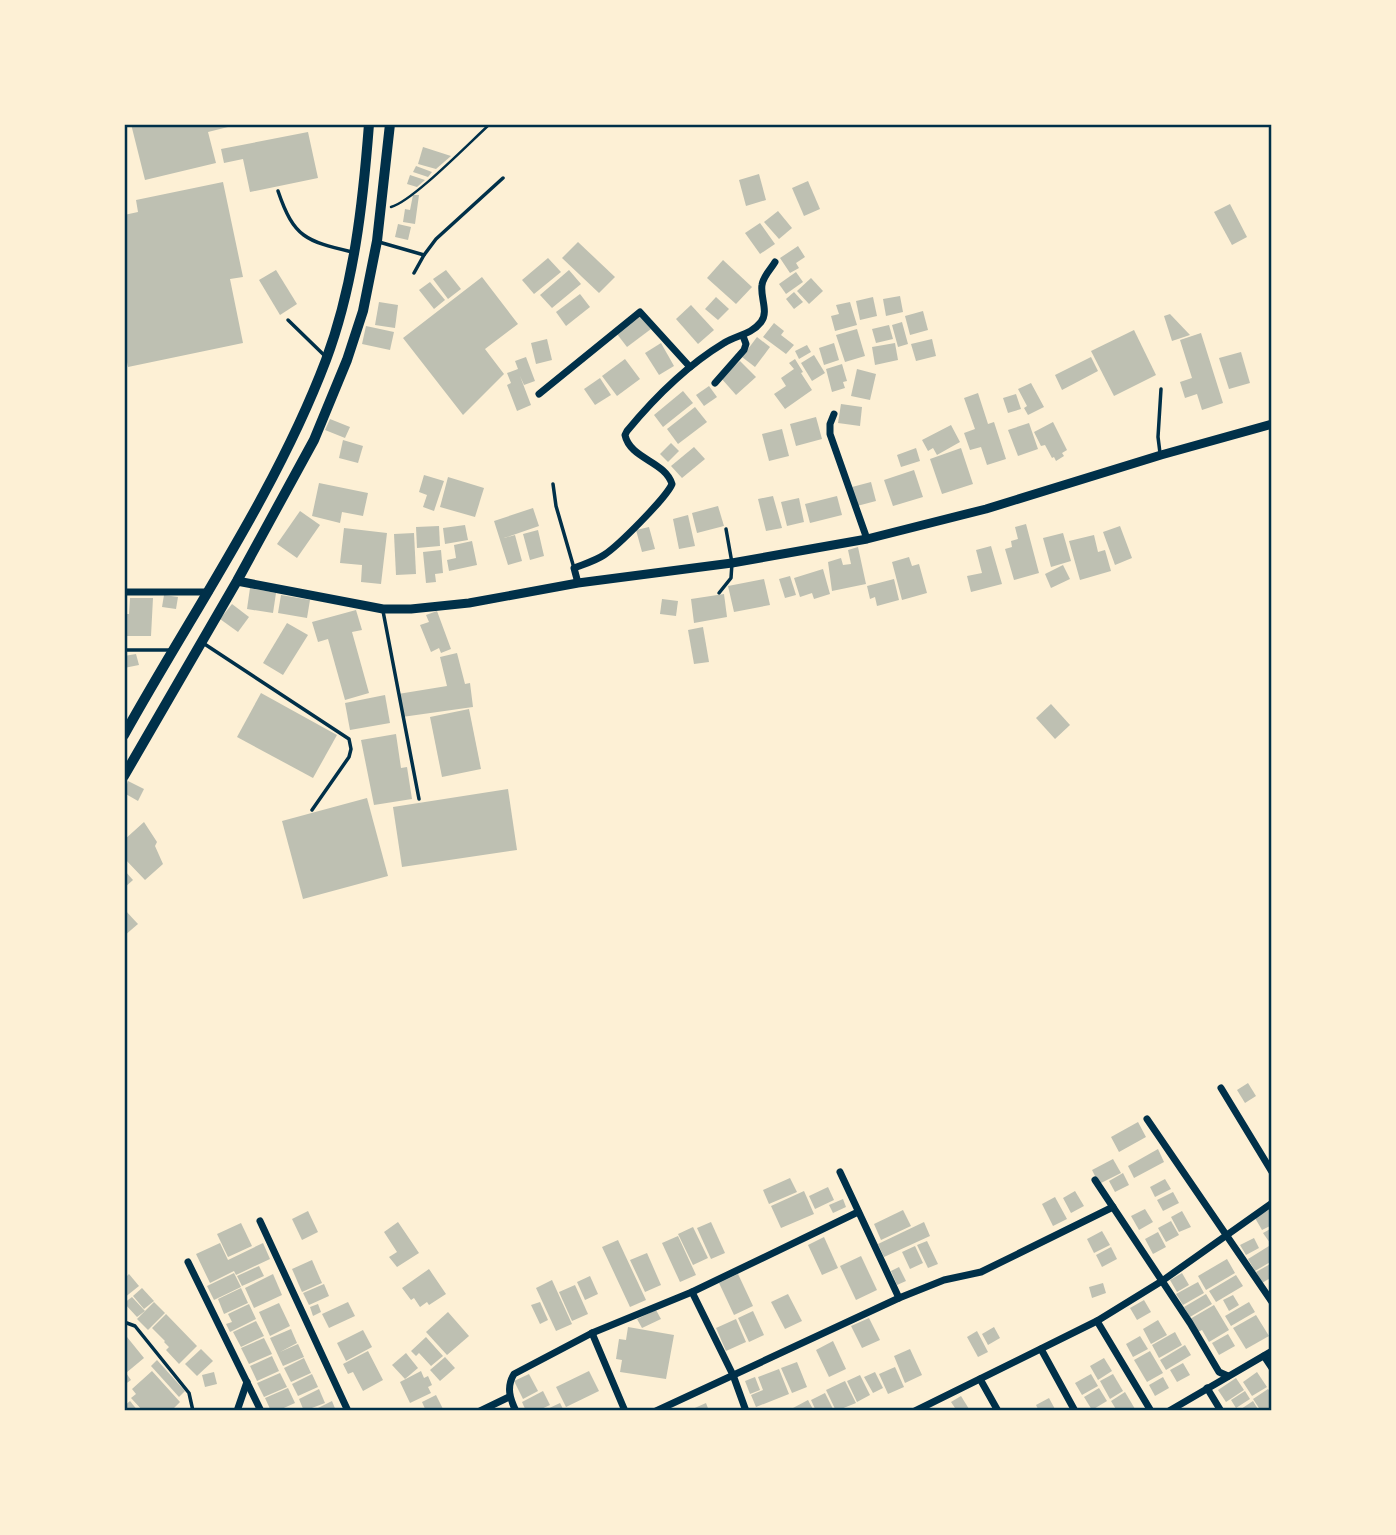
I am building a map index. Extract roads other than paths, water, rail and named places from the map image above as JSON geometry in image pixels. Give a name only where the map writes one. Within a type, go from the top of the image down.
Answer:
[{"type":"highway","points":[[124,735],[171,650],[209,592],[284,457],[327,358],[354,253],[363,195],[369,124]]},
{"type":"highway","points":[[124,776],[237,581],[314,440],[347,360],[363,311],[377,241],[390,124]]},
{"type":"highway","points":[[363,195],[382,204]]},
{"type":"street","points":[[578,583],[574,568],[604,555],[670,489],[671,484],[666,472],[628,443],[625,435],[649,405],[690,367],[724,343],[743,336],[764,318],[762,285],[775,262]]},
{"type":"street","points":[[539,394],[640,312],[690,367]]},
{"type":"street","points":[[715,383],[744,350],[746,344],[743,336]]},
{"type":"street","points":[[835,414],[831,434],[867,540]]},
{"type":"street","points":[[237,581],[383,608],[411,609],[469,603],[578,583],[732,564],[867,540],[986,509],[1272,424]]},
{"type":"street","points":[[124,593],[209,592]]},
{"type":"street","points":[[1221,1088],[1272,1172]]},
{"type":"street","points":[[1147,1119],[1272,1302]]},
{"type":"street","points":[[840,1172],[898,1298]]},
{"type":"street","points":[[1095,1180],[1191,1322],[1219,1372],[1228,1376]]},
{"type":"street","points":[[915,1411],[1097,1321],[1162,1281],[1272,1203]]},
{"type":"street","points":[[656,1411],[898,1298],[944,1280],[981,1272],[1113,1208]]},
{"type":"street","points":[[516,1411],[509,1397],[514,1374],[592,1334],[692,1292],[858,1212]]},
{"type":"street","points":[[260,1221],[348,1411]]},
{"type":"street","points":[[188,1262],[261,1411]]},
{"type":"street","points":[[692,1292],[733,1375],[746,1411]]},
{"type":"street","points":[[1097,1321],[1151,1411]]},
{"type":"street","points":[[592,1334],[625,1411]]},
{"type":"street","points":[[1041,1349],[1075,1411]]},
{"type":"street","points":[[1168,1411],[1268,1353],[1272,1368]]},
{"type":"street","points":[[980,1379],[998,1411]]},
{"type":"street","points":[[237,1411],[247,1381]]},
{"type":"street","points":[[1207,1388],[1222,1411]]},
{"type":"street","points":[[480,1411],[509,1397]]},
{"type":"lane","points":[[414,273],[436,239],[503,178]]},
{"type":"lane","points":[[278,191],[292,224],[304,237],[317,244],[354,253]]},
{"type":"lane","points":[[377,241],[424,255]]},
{"type":"lane","points":[[288,320],[327,358]]},
{"type":"lane","points":[[1161,389],[1158,437],[1161,455]]},
{"type":"lane","points":[[553,484],[556,506],[574,568]]},
{"type":"lane","points":[[719,593],[730,580],[732,564],[726,529]]},
{"type":"lane","points":[[383,608],[419,800]]},
{"type":"lane","points":[[201,642],[349,739],[349,757],[312,810]]},
{"type":"lane","points":[[124,650],[171,650]]},
{"type":"lane","points":[[124,1322],[135,1326],[189,1393],[194,1411]]}]
